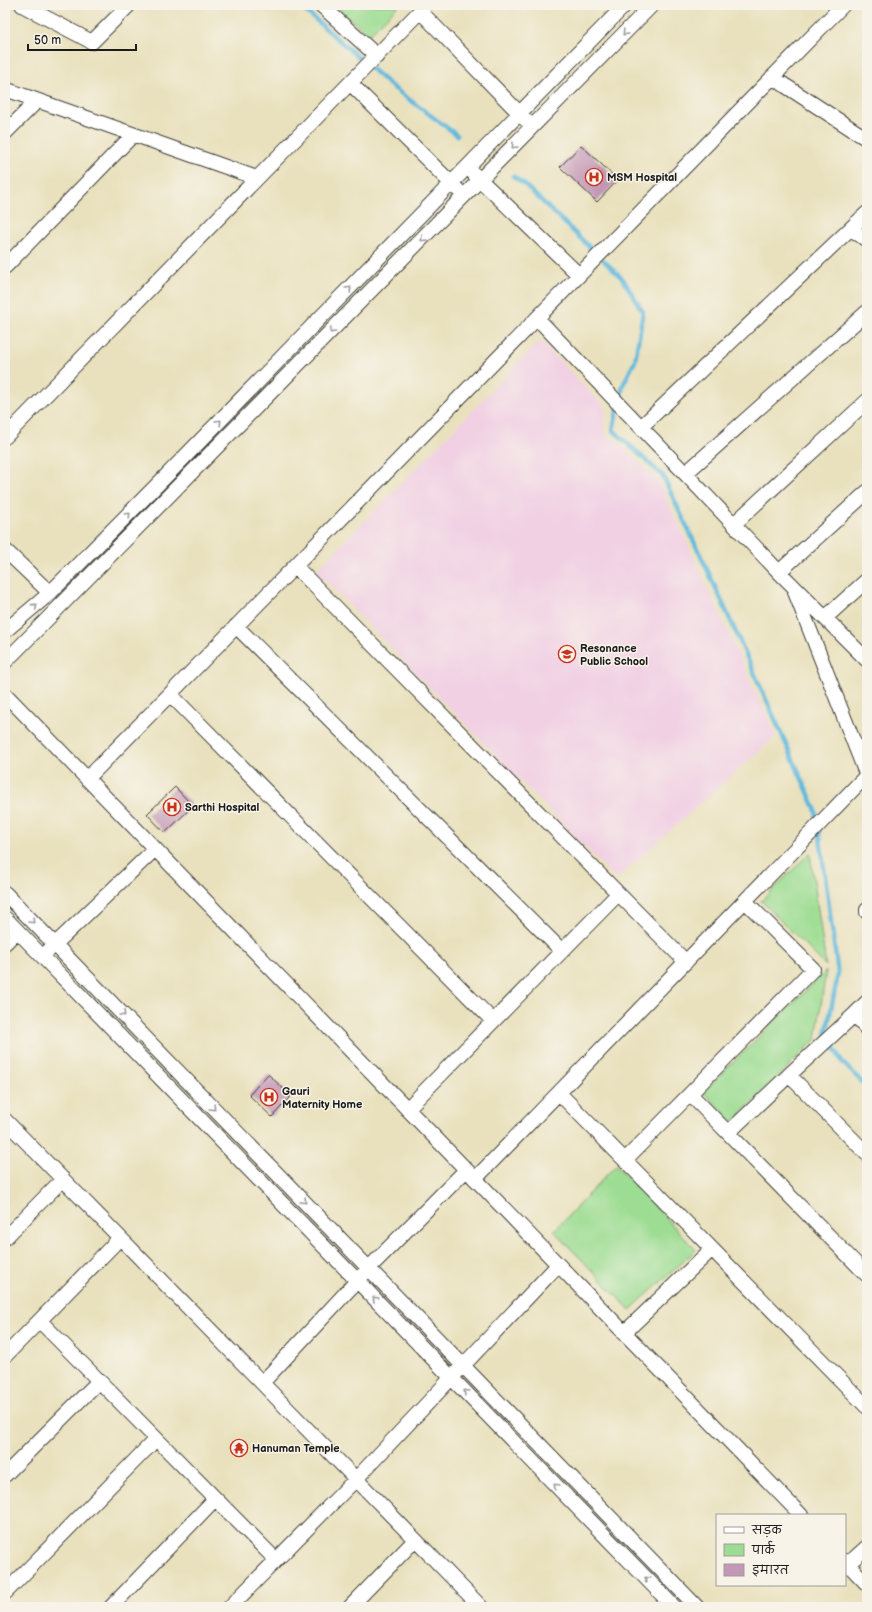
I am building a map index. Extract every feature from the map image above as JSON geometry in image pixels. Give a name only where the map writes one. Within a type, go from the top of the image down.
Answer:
[{"type":"street","points":[[29,6],[92,42],[128,5]]},
{"type":"street","points":[[321,5],[370,62]]},
{"type":"street","points":[[5,631],[50,593],[625,5]]},
{"type":"street","points":[[5,662],[652,5]]},
{"type":"street","points":[[87,779],[843,5]]},
{"type":"street","points":[[5,437],[423,8],[533,127]]},
{"type":"street","points":[[772,77],[867,139]]},
{"type":"street","points":[[350,83],[464,197]]},
{"type":"street","points":[[5,89],[257,178]]},
{"type":"street","points":[[5,133],[37,101]]},
{"type":"street","points":[[5,267],[133,134]]},
{"type":"street","points":[[467,167],[579,275]]},
{"type":"street","points":[[641,427],[867,213]]},
{"type":"street","points":[[851,229],[867,240]]},
{"type":"street","points":[[686,473],[867,312]]},
{"type":"street","points":[[538,318],[792,585],[867,660]]},
{"type":"street","points":[[734,524],[867,401]]},
{"type":"street","points":[[780,572],[867,492]]},
{"type":"street","points":[[5,550],[50,593]]},
{"type":"street","points":[[295,566],[686,962]]},
{"type":"street","points":[[825,618],[867,580]]},
{"type":"street","points":[[262,1383],[369,1268],[559,1093],[867,776],[792,585]]},
{"type":"street","points":[[236,626],[562,951]]},
{"type":"street","points":[[5,694],[800,1514]]},
{"type":"street","points":[[170,694],[493,1021]]},
{"type":"street","points":[[42,956],[155,849]]},
{"type":"street","points":[[5,893],[697,1607]]},
{"type":"street","points":[[407,1109],[618,894]]},
{"type":"street","points":[[625,1160],[813,969],[745,901]]},
{"type":"street","points":[[5,918],[674,1607]]},
{"type":"street","points":[[5,943],[18,931]]},
{"type":"street","points":[[728,1133],[867,1002]]},
{"type":"street","points":[[854,1015],[867,1029]]},
{"type":"street","points":[[789,1075],[867,1154]]},
{"type":"street","points":[[559,1093],[867,1407]]},
{"type":"street","points":[[690,1094],[867,1275]]},
{"type":"street","points":[[5,1120],[415,1540],[474,1605]]},
{"type":"street","points":[[5,1238],[63,1179]]},
{"type":"street","points":[[5,1356],[120,1238]]},
{"type":"street","points":[[624,1333],[712,1249]]},
{"type":"street","points":[[230,1607],[356,1480],[451,1377],[558,1265]]},
{"type":"street","points":[[40,1321],[276,1560]]},
{"type":"street","points":[[5,1475],[99,1381]]},
{"type":"street","points":[[5,1593],[156,1439]]},
{"type":"street","points":[[111,1607],[215,1499]]},
{"type":"street","points":[[350,1607],[415,1540]]},
{"type":"street","points":[[867,1547],[847,1563],[867,1584]]},
{"type":"shaded area","name":"Resonance Public School","points":[[540,341],[605,407],[605,434],[617,441],[658,480],[776,736],[616,879],[316,571]]},
{"type":"green space","points":[[334,5],[399,5],[369,35]]},
{"type":"green space","points":[[810,853],[826,966],[761,901]]},
{"type":"green space","points":[[826,971],[816,1039],[733,1122],[703,1092]]},
{"type":"green space","points":[[616,1165],[696,1250],[630,1310],[554,1231]]},
{"type":"building","points":[[581,145],[618,180],[597,202],[560,167]]},
{"type":"building","points":[[175,787],[193,806],[165,833],[147,814]]},
{"type":"building","points":[[268,1074],[291,1096],[272,1117],[249,1095]]},
{"type":"waterway","points":[[299,5],[391,86],[457,135]]},
{"type":"waterway","points":[[513,176],[524,184],[623,279],[643,312],[635,361],[623,385],[620,400]]},
{"type":"waterway","points":[[618,407],[613,430],[663,476],[714,584],[815,808],[818,822]]},
{"type":"waterway","points":[[819,830],[838,974],[826,1035],[843,1063],[867,1087]]},
{"type":"place","name":"MSM Hospital","points":[[594,177]]},
{"type":"place","name":"Resonance Public School","points":[[567,654]]},
{"type":"place","name":"Sarthi Hospital","points":[[172,807]]},
{"type":"place","name":"Gauri Maternity Home","points":[[269,1097]]},
{"type":"place","name":"Hanuman Temple","points":[[239,1448]]}]
